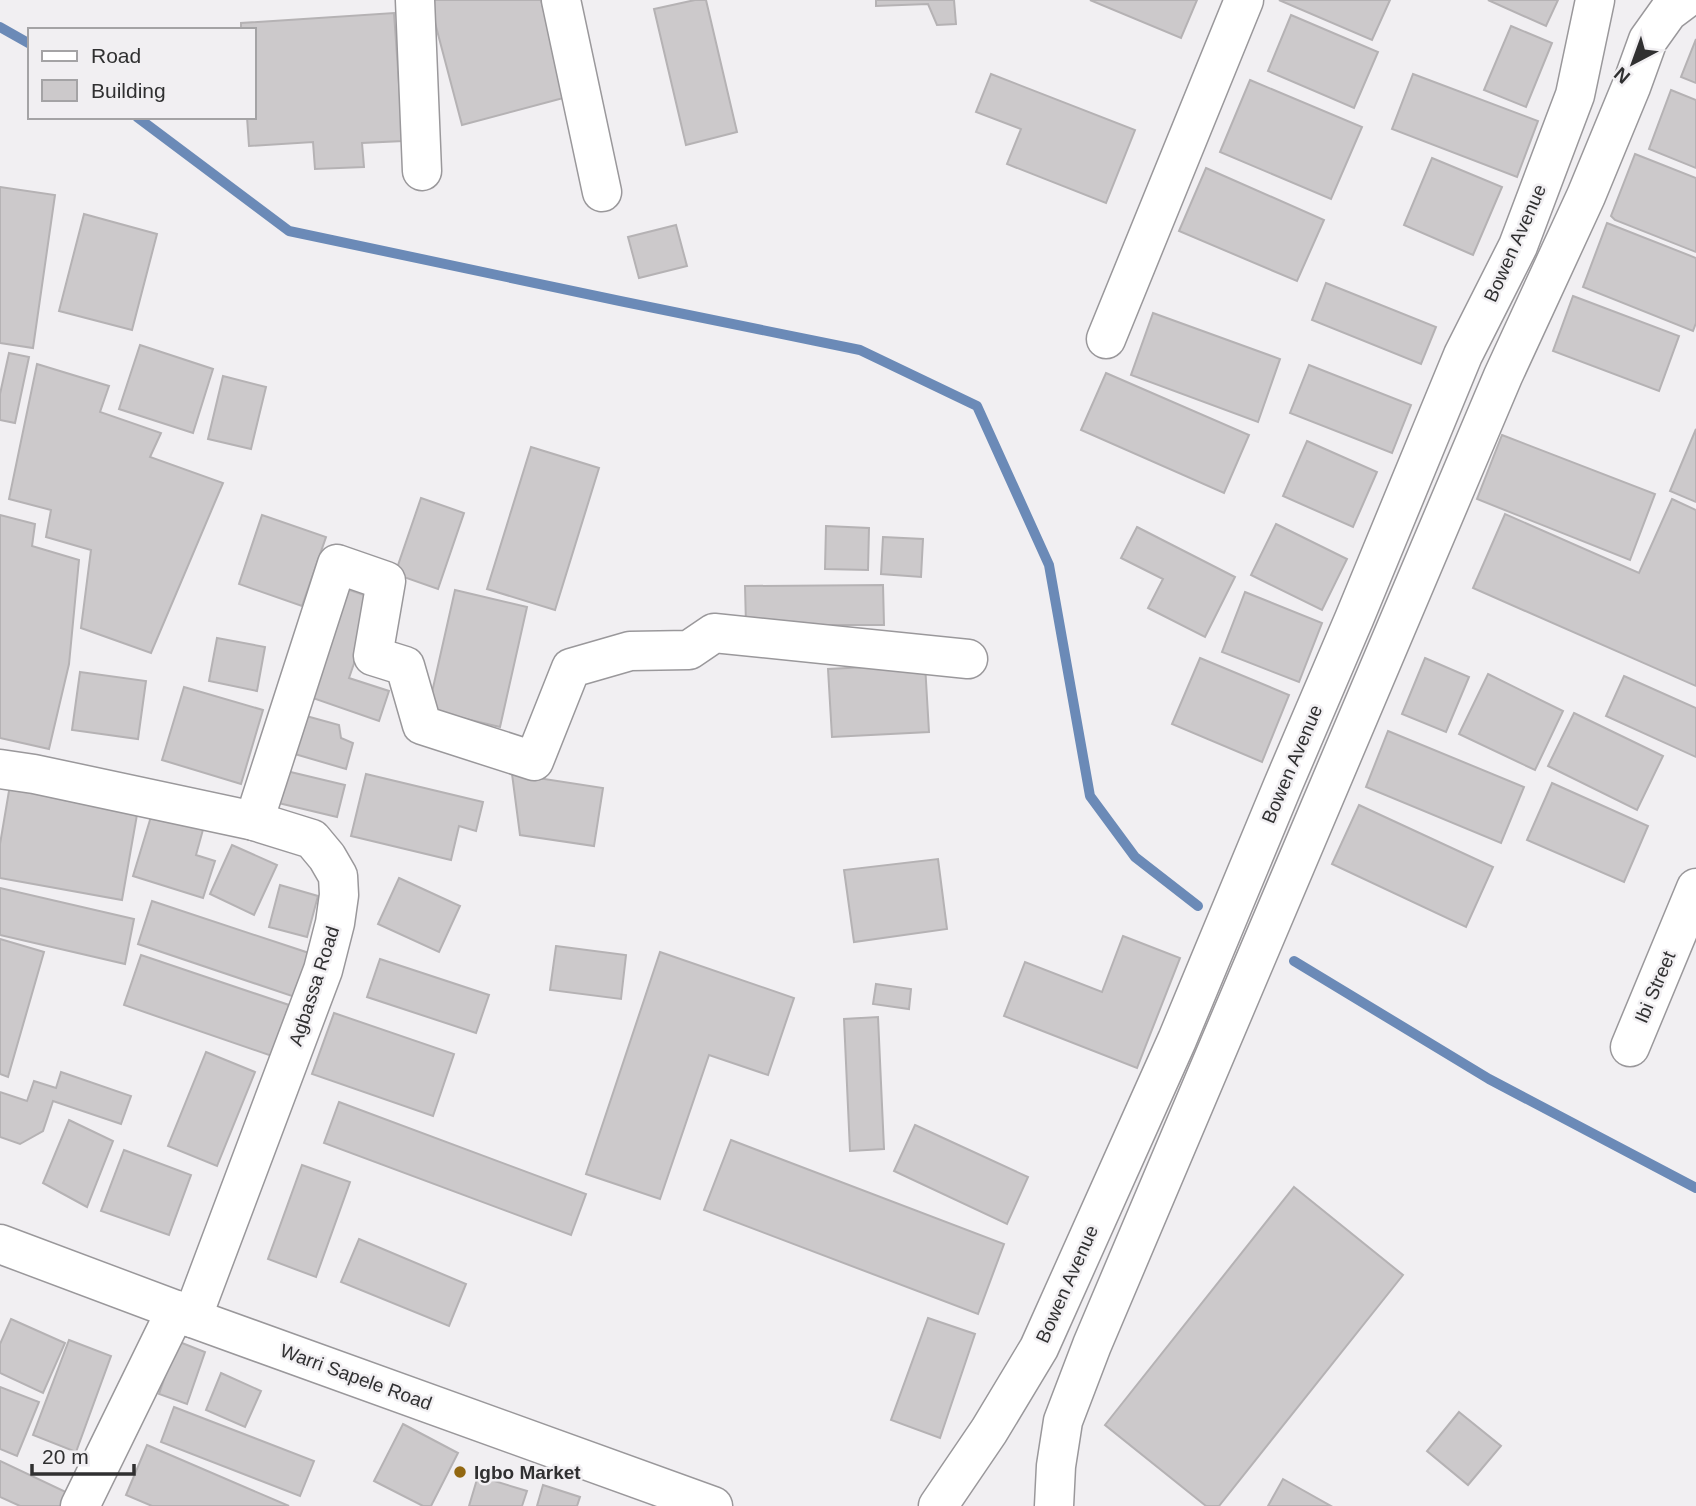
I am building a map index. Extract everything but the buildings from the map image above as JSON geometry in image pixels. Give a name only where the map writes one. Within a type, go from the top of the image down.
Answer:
[{"type":"main road","points":[[415,0],[422,171]]},
{"type":"main road","points":[[561,0],[602,192]]},
{"type":"main road","points":[[1105,339],[1244,0]]},
{"type":"main road","name":"Bowen Avenue","points":[[938,1506],[989,1431],[1039,1348],[1177,1040],[1462,355],[1518,246],[1575,95],[1595,0]]},
{"type":"main road","points":[[1054,1506],[1056,1466],[1063,1421],[1092,1345],[1503,376],[1586,196],[1632,87],[1648,40],[1668,12],[1684,0]]},
{"type":"main road","points":[[254,821],[337,564],[386,581],[373,656],[405,666],[422,725],[534,761],[571,668],[630,651],[690,650],[714,633],[968,659]]},
{"type":"main road","name":"Agbassa Road","points":[[0,769],[254,821],[313,839],[338,876],[335,923],[323,970],[184,1314],[80,1506]]},
{"type":"main road","name":"Ibi Street","points":[[1630,1047],[1696,888]]},
{"type":"main road","name":"Warri Sapele Road","points":[[0,1244],[184,1314],[713,1506]]},
{"type":"waterway","points":[[0,27],[28,43]]},
{"type":"waterway","points":[[140,119],[289,231],[860,350],[977,406],[1049,565],[1090,796],[1135,857],[1198,906]]},
{"type":"waterway","points":[[1294,961],[1489,1079],[1696,1188]]},
{"type":"place","name":"Igbo Market","points":[[460,1472]]}]
